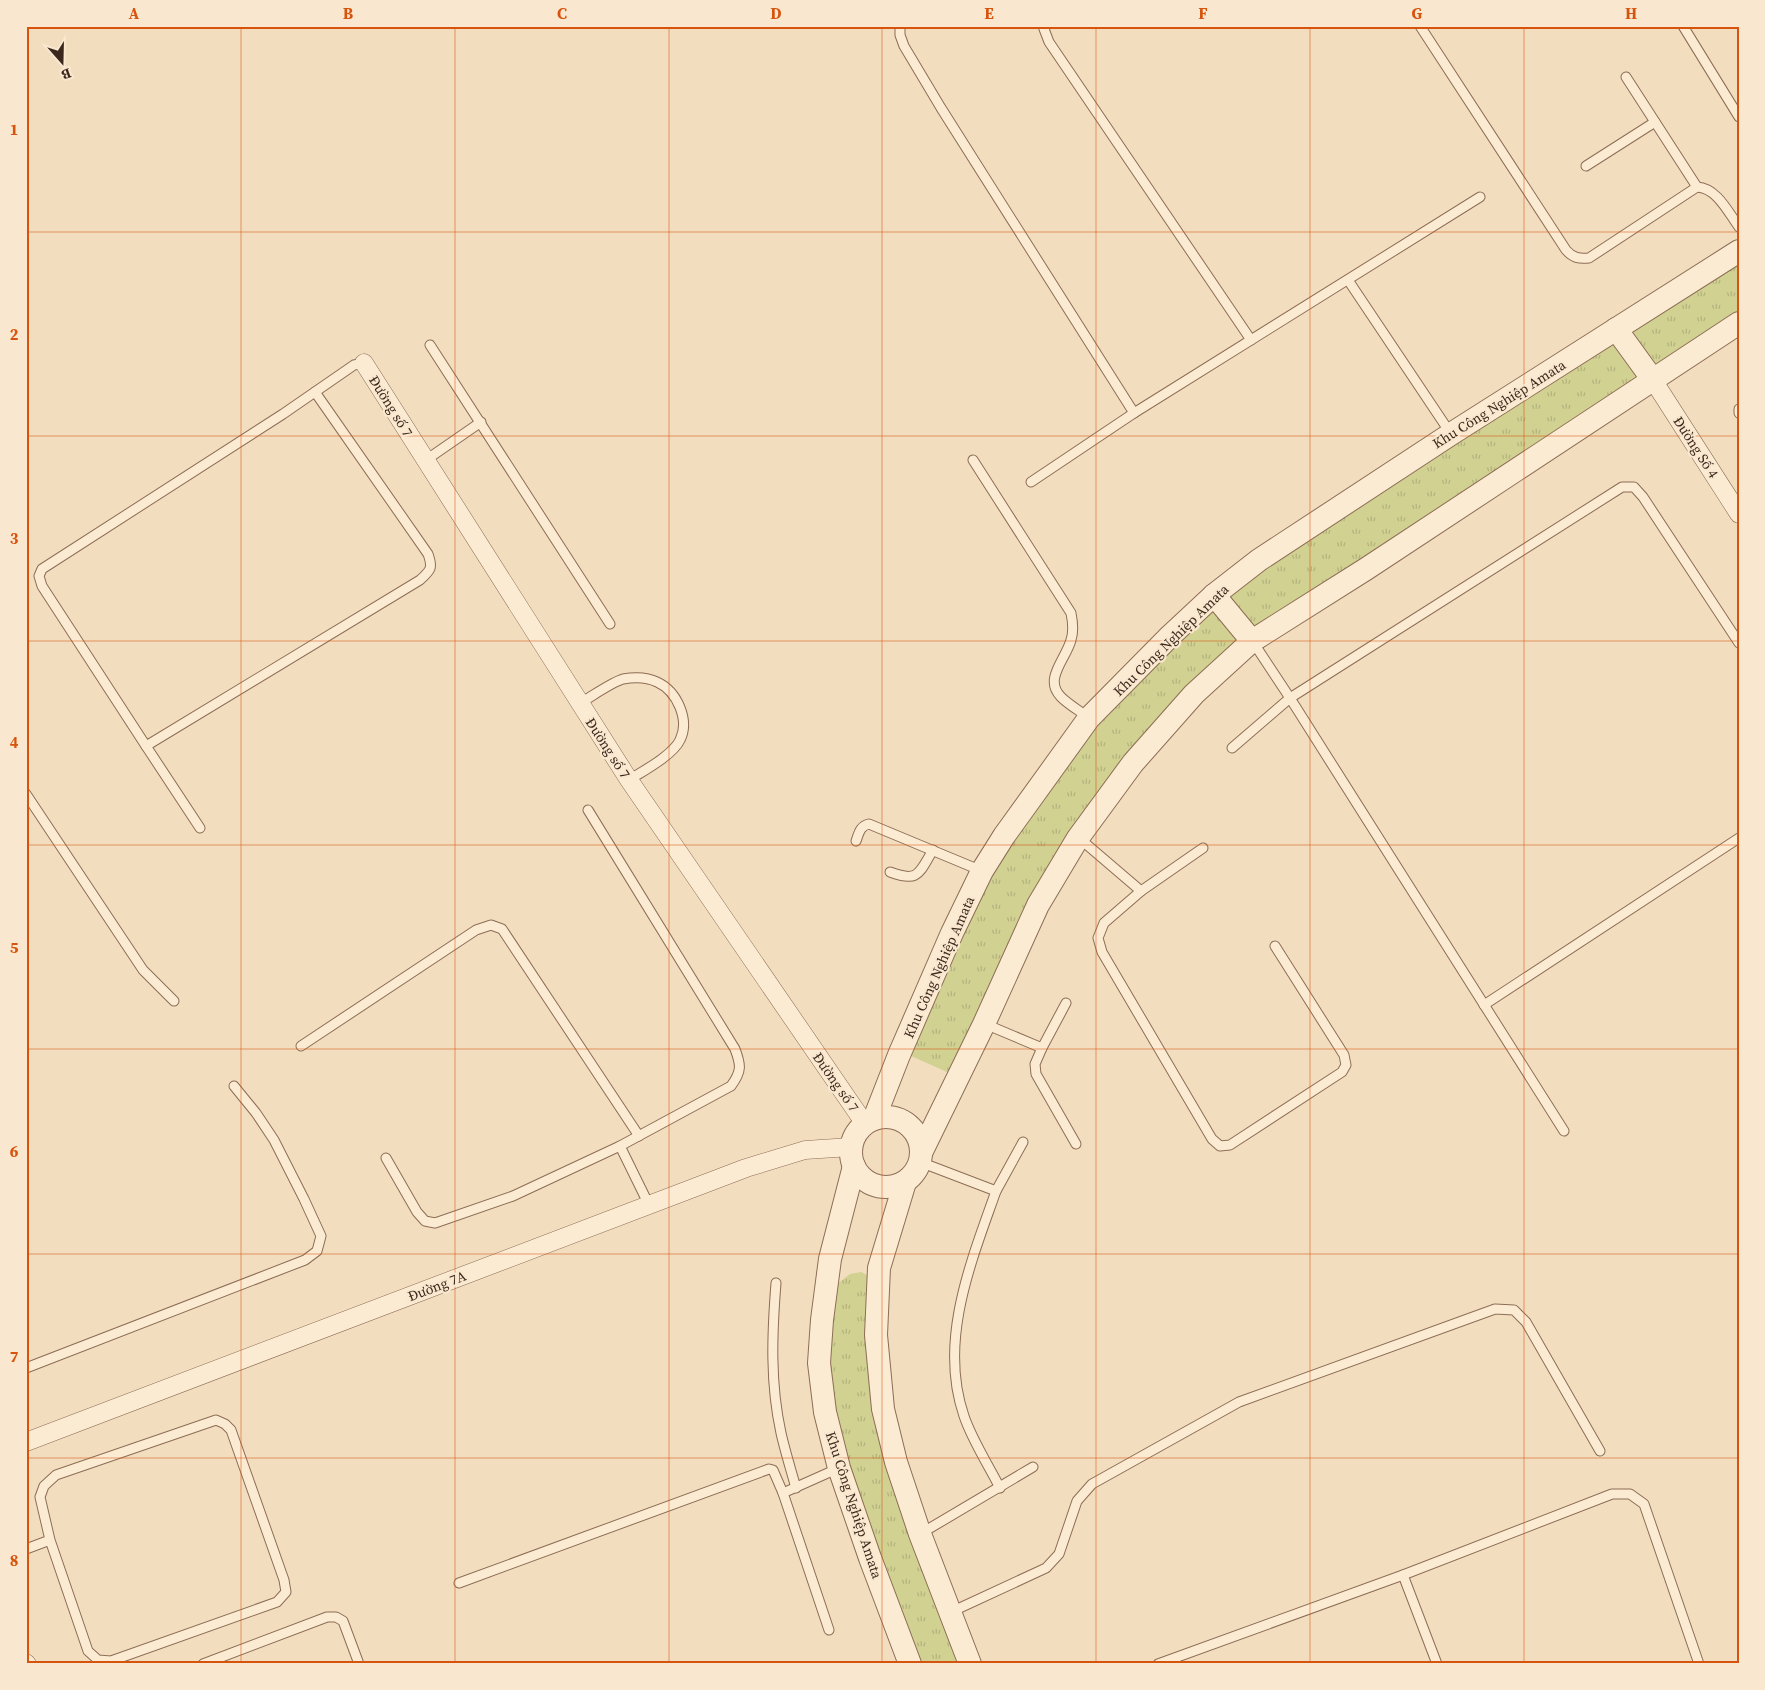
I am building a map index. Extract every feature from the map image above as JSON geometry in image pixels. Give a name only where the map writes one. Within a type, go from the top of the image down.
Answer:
[{"type":"street","name":"Khu Công Nghiệp Amata","points":[[869,1121],[952,933],[982,871],[1004,836],[1089,718],[1170,636],[1214,595],[1259,560],[1451,434],[1739,251]]},
{"type":"street","points":[[1616,329],[1652,380]]},
{"type":"street","points":[[921,1157],[918,1136],[907,1123],[896,1118],[886,1116],[869,1121],[859,1129],[853,1156],[860,1175],[873,1184],[882,1187],[894,1186],[905,1182],[914,1174],[1038,905],[1078,838],[1133,763],[1194,694],[1252,641],[1366,569],[1652,380],[1735,329]]},
{"type":"street","name":"Đường số 7","points":[[364,363],[629,780],[869,1121]]},
{"type":"street","name":"Đường Số 4","points":[[1652,380],[1739,514]]},
{"type":"street","points":[[1214,595],[1252,641]]},
{"type":"street","name":"Đường 7A","points":[[26,1442],[746,1168],[805,1150],[853,1156]]},
{"type":"street","name":"Khu Công Nghiệp Amata","points":[[853,1156],[830,1259],[822,1320],[819,1363],[825,1412],[839,1468],[870,1558],[910,1664]]},
{"type":"street","points":[[905,1182],[879,1268],[876,1334],[883,1410],[896,1462],[920,1534],[970,1664]]},
{"type":"lane","points":[[900,26],[900,35],[904,46],[941,108],[1134,413]]},
{"type":"lane","points":[[1046,26],[1044,29],[1049,42],[1251,340]]},
{"type":"lane","points":[[1420,26],[1572,257],[1580,259],[1589,258],[1697,187],[1704,187],[1712,191],[1739,227]]},
{"type":"lane","points":[[1683,26],[1739,117]]},
{"type":"lane","points":[[1626,77],[1697,187]]},
{"type":"lane","points":[[1586,166],[1655,122]]},
{"type":"lane","points":[[1031,482],[1134,413],[1480,197]]},
{"type":"lane","points":[[1348,280],[1451,434]]},
{"type":"lane","points":[[430,345],[610,624]]},
{"type":"lane","points":[[200,828],[42,586],[39,576],[42,569],[354,366],[364,363]]},
{"type":"lane","points":[[146,746],[412,586],[430,571],[431,563],[428,554],[315,392]]},
{"type":"lane","points":[[426,460],[481,422]]},
{"type":"lane","points":[[973,460],[1071,613],[1073,626],[1071,642],[1055,673],[1054,686],[1060,697],[1089,718]]},
{"type":"lane","points":[[1232,748],[1290,698],[1622,487],[1634,487],[1643,497],[1739,643]]},
{"type":"lane","points":[[1252,641],[1564,1131]]},
{"type":"lane","points":[[580,703],[622,680],[640,677],[658,682],[671,692],[680,707],[684,727],[680,741],[668,753],[629,780]]},
{"type":"lane","points":[[26,794],[143,970],[174,1001]]},
{"type":"lane","points":[[386,1158],[417,1212],[425,1221],[435,1223],[513,1196],[620,1146],[731,1086],[738,1076],[740,1063],[735,1049],[588,810]]},
{"type":"lane","points":[[856,841],[860,829],[864,825],[869,824],[982,871]]},
{"type":"lane","points":[[1078,838],[1141,892]]},
{"type":"lane","points":[[1484,1005],[1739,838]]},
{"type":"lane","points":[[1203,848],[1141,892],[1104,923],[1098,938],[1102,952],[1212,1139],[1220,1146],[1230,1145],[1342,1072],[1346,1065],[1344,1055],[1275,946]]},
{"type":"lane","points":[[890,872],[904,878],[913,876],[920,872],[933,850]]},
{"type":"lane","points":[[301,1046],[476,930],[491,925],[502,929],[639,1136]]},
{"type":"lane","points":[[1066,1003],[1035,1064],[1036,1074],[1076,1144]]},
{"type":"lane","points":[[984,1024],[1042,1048]]},
{"type":"lane","points":[[26,1368],[305,1260],[317,1251],[320,1236],[300,1191],[274,1140],[256,1113],[234,1086]]},
{"type":"lane","points":[[1000,1488],[965,1418],[957,1392],[954,1360],[955,1329],[973,1253],[996,1191],[1023,1142]]},
{"type":"lane","points":[[620,1146],[649,1205]]},
{"type":"lane","points":[[921,1157],[996,1191]]},
{"type":"lane","points":[[776,1283],[772,1332],[773,1375],[781,1433],[796,1488]]},
{"type":"lane","points":[[951,1612],[1046,1568],[1058,1554],[1077,1501],[1092,1484],[1239,1402],[1495,1309],[1514,1310],[1526,1322],[1600,1451]]},
{"type":"lane","points":[[216,1420],[225,1424],[231,1430],[284,1580],[286,1592],[277,1602],[111,1661],[98,1660],[88,1651],[50,1540],[40,1497],[44,1486],[56,1475],[216,1420]]},
{"type":"lane","points":[[920,1534],[1033,1467]]},
{"type":"lane","points":[[783,1493],[839,1468]]},
{"type":"lane","points":[[459,1583],[769,1469],[774,1470],[776,1473],[829,1630]]},
{"type":"lane","points":[[1158,1664],[1403,1575],[1612,1494],[1630,1494],[1644,1504],[1699,1664]]},
{"type":"lane","points":[[26,1549],[50,1540]]},
{"type":"lane","points":[[1403,1575],[1438,1664]]},
{"type":"lane","points":[[203,1664],[327,1618],[336,1617],[343,1621],[359,1664]]},
{"type":"green space","points":[[1739,262],[1739,312],[1652,370],[1627,334]]},
{"type":"green space","points":[[1617,340],[1643,376],[1251,631],[1225,599],[1265,568],[1456,442]]},
{"type":"green space","points":[[1216,606],[1242,638],[1124,759],[949,1073],[909,1055],[960,938],[991,875],[1012,841],[1097,724]]},
{"type":"green space","points":[[861,1272],[869,1276],[866,1336],[960,1664],[920,1664],[848,1465],[835,1411],[829,1363],[836,1285],[850,1274]]}]
